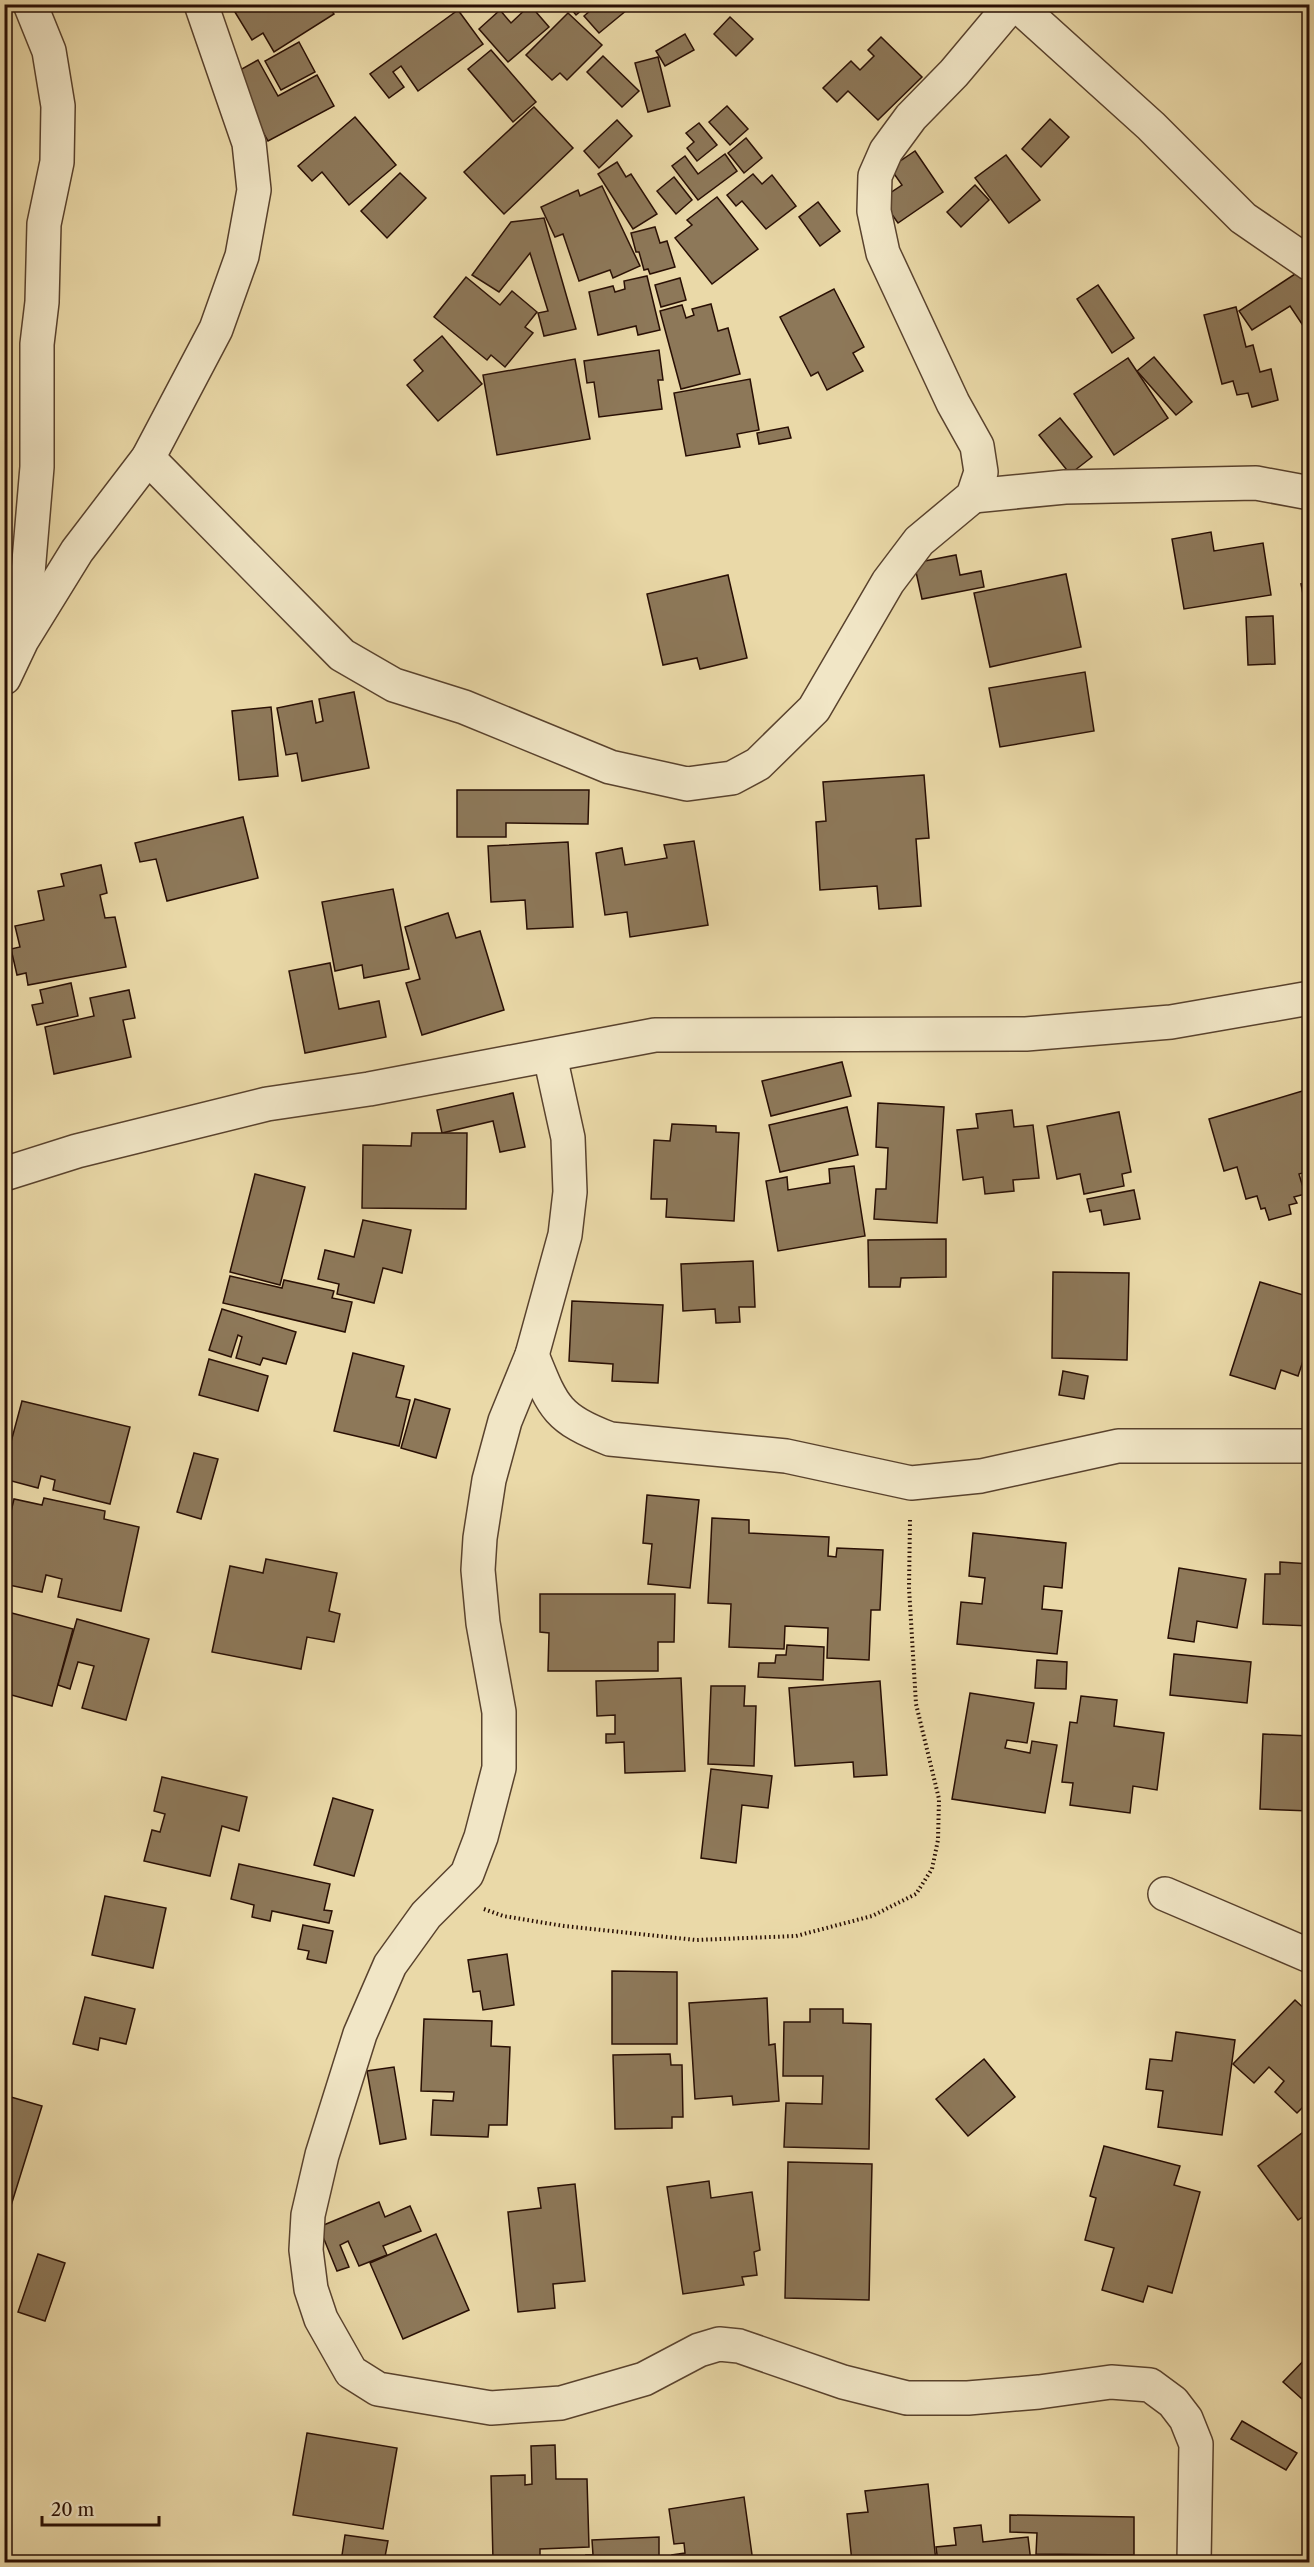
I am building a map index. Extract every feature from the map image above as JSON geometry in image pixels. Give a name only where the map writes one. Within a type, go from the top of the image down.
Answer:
[{"type":"street","points":[[22,640],[37,467],[37,344],[42,302],[44,224],[57,162],[58,106],[49,51],[30,4]]},
{"type":"street","points":[[4,678],[22,640],[77,551],[148,458],[216,329],[242,256],[254,190],[249,142],[201,4]]},
{"type":"street","points":[[148,458],[342,655],[394,685],[464,707],[610,767],[687,784],[732,778],[758,764],[814,709],[888,582],[913,549],[974,496],[981,472],[977,446],[953,403],[883,253],[874,211],[875,176],[886,151],[911,117],[1014,4],[1151,126],[1242,218],[1310,264]]},
{"type":"street","points":[[974,496],[1065,487],[1256,483],[1310,493]]},
{"type":"street","points":[[4,1174],[77,1151],[267,1104],[550,1056],[593,1045],[655,1035],[1026,1034],[1171,1022],[1310,998]]},
{"type":"street","points":[[550,1056],[567,1138],[570,1192],[565,1235],[532,1355],[505,1421],[489,1480],[480,1538],[478,1570],[483,1623],[499,1712],[499,1768],[481,1838],[467,1874],[426,1915],[390,1965],[360,2034],[322,2155],[308,2216],[306,2250],[311,2289],[321,2319],[351,2372],[378,2389],[491,2408],[561,2403],[644,2379],[699,2350],[719,2344],[739,2346],[843,2382],[907,2398],[1004,2395],[1111,2382],[1150,2385],[1173,2402],[1186,2419],[1196,2444],[1194,2562]]},
{"type":"street","points":[[532,1355],[545,1388],[559,1412],[584,1429],[610,1439],[786,1456],[911,1483],[981,1476],[1118,1446],[1310,1446]]},
{"type":"street","points":[[1165,1894],[1310,1956]]},
{"type":"path","points":[[448,1893],[503,1916],[696,1940],[796,1936],[872,1916],[916,1894],[933,1869],[938,1840],[939,1799],[916,1704],[909,1588],[911,1483]]},
{"type":"building","points":[[230,4],[327,4],[334,14],[274,52],[263,33],[252,40]]},
{"type":"building","points":[[567,4],[589,4],[576,15]]},
{"type":"building","points":[[598,4],[622,4],[627,10],[599,33],[584,16]]},
{"type":"building","points":[[530,5],[549,27],[508,62],[479,29],[500,10],[511,23]]},
{"type":"building","points":[[458,10],[483,44],[418,91],[401,66],[393,72],[404,87],[389,98],[370,74]]},
{"type":"building","points":[[568,13],[602,45],[567,80],[560,73],[552,80],[526,55]]},
{"type":"building","points":[[730,17],[753,39],[736,56],[714,34]]},
{"type":"building","points":[[685,34],[694,50],[665,66],[656,51]]},
{"type":"building","points":[[881,37],[922,77],[878,120],[848,91],[837,102],[823,88],[851,61],[860,70],[874,56],[868,50]]},
{"type":"building","points":[[299,42],[315,72],[281,90],[265,61]]},
{"type":"building","points":[[491,50],[536,102],[513,122],[468,69]]},
{"type":"building","points":[[603,56],[639,91],[622,107],[587,72]]},
{"type":"building","points":[[658,57],[670,106],[648,112],[635,63]]},
{"type":"building","points":[[258,60],[278,96],[317,75],[334,106],[268,141],[231,75]]},
{"type":"building","points":[[727,106],[748,129],[730,145],[709,122]]},
{"type":"building","points":[[534,107],[573,148],[504,214],[464,172]]},
{"type":"building","points":[[355,117],[396,165],[349,205],[322,172],[312,181],[298,166]]},
{"type":"building","points":[[1050,119],[1069,137],[1041,167],[1022,149]]},
{"type":"building","points":[[617,120],[632,136],[599,168],[584,151]]},
{"type":"building","points":[[699,123],[717,145],[697,161],[687,148],[694,142],[686,133]]},
{"type":"building","points":[[746,138],[762,158],[744,173],[728,153]]},
{"type":"building","points":[[915,151],[943,192],[898,223],[881,199],[902,185],[890,168]]},
{"type":"building","points":[[725,154],[737,171],[698,200],[672,166],[685,156],[698,174]]},
{"type":"building","points":[[1006,155],[1040,200],[1009,223],[975,178]]},
{"type":"building","points":[[617,162],[626,177],[631,174],[657,214],[633,229],[598,174]]},
{"type":"building","points":[[400,173],[426,198],[387,238],[361,211]]},
{"type":"building","points":[[753,174],[762,184],[772,175],[796,206],[766,229],[742,201],[736,206],[727,195]]},
{"type":"building","points":[[674,177],[692,200],[676,214],[657,191]]},
{"type":"building","points":[[975,185],[989,200],[961,227],[947,212]]},
{"type":"building","points":[[602,186],[640,266],[613,278],[610,270],[579,281],[563,234],[555,237],[541,207],[578,190],[580,196]]},
{"type":"building","points":[[717,197],[758,249],[712,284],[675,238],[692,225],[687,220]]},
{"type":"building","points":[[818,202],[840,231],[820,246],[799,217]]},
{"type":"building","points":[[544,218],[576,329],[544,336],[538,313],[548,311],[530,253],[499,292],[472,275],[511,222]]},
{"type":"building","points":[[655,227],[660,243],[667,241],[675,267],[650,274],[648,269],[644,270],[631,233]]},
{"type":"building","points":[[1304,268],[1310,277],[1310,336],[1290,306],[1252,330],[1239,311]]},
{"type":"building","points":[[647,276],[660,330],[638,335],[636,326],[598,335],[589,292],[613,286],[615,292],[625,289],[624,281]]},
{"type":"building","points":[[466,277],[500,305],[512,291],[537,312],[525,327],[533,333],[505,367],[491,355],[487,360],[434,317]]},
{"type":"building","points":[[680,278],[686,300],[661,307],[655,285]]},
{"type":"building","points":[[1098,285],[1134,338],[1112,353],[1077,299]]},
{"type":"building","points":[[834,289],[864,347],[853,353],[863,371],[827,390],[818,372],[811,376],[780,317]]},
{"type":"building","points":[[711,304],[718,331],[728,328],[740,374],[681,389],[660,311],[682,305],[686,318],[694,315],[692,309]]},
{"type":"building","points":[[1236,307],[1246,347],[1253,345],[1260,372],[1271,369],[1278,400],[1252,407],[1248,393],[1237,395],[1233,381],[1222,384],[1204,315]]},
{"type":"building","points":[[442,336],[482,384],[438,421],[407,385],[423,371],[414,360]]},
{"type":"building","points":[[659,350],[663,380],[658,380],[662,409],[599,417],[594,382],[587,383],[584,361]]},
{"type":"building","points":[[1154,357],[1192,402],[1176,415],[1137,371]]},
{"type":"building","points":[[1128,358],[1168,418],[1114,455],[1074,394]]},
{"type":"building","points":[[575,359],[590,439],[497,455],[483,375]]},
{"type":"building","points":[[750,379],[759,430],[737,434],[740,447],[686,456],[674,393]]},
{"type":"building","points":[[1060,418],[1092,457],[1070,474],[1039,435]]},
{"type":"building","points":[[788,427],[791,438],[759,444],[757,433]]},
{"type":"building","points":[[1211,532],[1214,551],[1263,543],[1271,595],[1184,609],[1172,539]]},
{"type":"building","points":[[956,555],[960,575],[981,571],[984,587],[922,599],[914,563]]},
{"type":"building","points":[[1066,574],[1081,647],[990,667],[974,593]]},
{"type":"building","points":[[728,575],[747,658],[700,669],[697,658],[663,665],[647,594]]},
{"type":"building","points":[[1310,583],[1310,630],[1301,584]]},
{"type":"building","points":[[1273,616],[1275,664],[1248,665],[1246,617]]},
{"type":"building","points":[[1085,672],[1094,731],[1000,747],[989,688]]},
{"type":"building","points":[[354,692],[369,768],[302,781],[297,753],[286,755],[277,708],[312,701],[316,723],[323,721],[319,699]]},
{"type":"building","points":[[271,707],[278,776],[239,780],[232,711]]},
{"type":"building","points":[[924,775],[929,838],[916,839],[921,906],[879,909],[877,886],[820,890],[816,822],[826,821],[823,782]]},
{"type":"building","points":[[457,790],[589,790],[588,824],[506,823],[506,837],[457,837]]},
{"type":"building","points":[[243,817],[258,878],[167,901],[156,859],[140,862],[135,843]]},
{"type":"building","points":[[694,841],[708,925],[630,937],[627,912],[605,915],[596,853],[622,848],[625,865],[667,858],[664,845]]},
{"type":"building","points":[[568,842],[573,927],[527,929],[525,900],[491,902],[488,846]]},
{"type":"building","points":[[101,865],[107,893],[100,895],[105,918],[115,917],[126,967],[28,985],[26,973],[17,975],[11,949],[20,947],[15,926],[44,920],[38,891],[64,886],[61,874]]},
{"type":"building","points":[[393,889],[409,969],[364,978],[362,965],[335,971],[322,902]]},
{"type":"building","points":[[448,913],[456,938],[480,931],[504,1010],[422,1035],[406,983],[420,979],[405,927]]},
{"type":"building","points":[[330,963],[339,1009],[379,1001],[386,1037],[305,1053],[289,971]]},
{"type":"building","points":[[71,983],[78,1016],[37,1025],[32,1005],[43,1003],[40,990]]},
{"type":"building","points":[[129,990],[135,1018],[123,1020],[131,1057],[54,1074],[45,1027],[94,1016],[90,998]]},
{"type":"building","points":[[842,1062],[851,1096],[771,1116],[762,1081]]},
{"type":"building","points":[[1309,1089],[1310,1171],[1299,1174],[1305,1194],[1294,1197],[1297,1203],[1289,1205],[1291,1214],[1269,1220],[1265,1208],[1261,1209],[1257,1196],[1246,1199],[1237,1167],[1224,1171],[1209,1119]]},
{"type":"building","points":[[513,1093],[525,1147],[500,1152],[493,1121],[442,1133],[437,1110]]},
{"type":"building","points":[[878,1103],[944,1107],[937,1223],[874,1219],[876,1189],[886,1189],[888,1148],[876,1147]]},
{"type":"building","points":[[847,1107],[858,1155],[780,1172],[769,1125]]},
{"type":"building","points":[[1012,1110],[1014,1127],[1033,1125],[1039,1178],[1013,1180],[1014,1191],[985,1194],[983,1177],[963,1180],[957,1130],[978,1128],[976,1114]]},
{"type":"building","points":[[1119,1112],[1131,1172],[1122,1174],[1124,1186],[1084,1194],[1080,1174],[1057,1179],[1047,1126]]},
{"type":"building","points":[[672,1124],[716,1126],[716,1132],[739,1133],[734,1221],[666,1217],[667,1199],[651,1199],[654,1140],[670,1141]]},
{"type":"building","points":[[412,1133],[467,1133],[466,1209],[362,1208],[363,1145],[411,1146]]},
{"type":"building","points":[[854,1166],[865,1236],[778,1251],[766,1181],[787,1177],[788,1190],[830,1183],[829,1169]]},
{"type":"building","points":[[255,1174],[305,1187],[280,1285],[230,1272]]},
{"type":"building","points":[[1134,1190],[1140,1219],[1104,1225],[1101,1210],[1090,1212],[1087,1199]]},
{"type":"building","points":[[363,1220],[411,1230],[402,1273],[383,1268],[374,1303],[337,1294],[339,1284],[318,1279],[325,1250],[354,1257]]},
{"type":"building","points":[[946,1239],[946,1277],[901,1278],[900,1287],[869,1287],[868,1240]]},
{"type":"building","points":[[753,1261],[755,1307],[739,1307],[740,1322],[716,1323],[715,1309],[683,1311],[681,1264]]},
{"type":"building","points":[[1053,1272],[1129,1273],[1127,1360],[1052,1358]]},
{"type":"building","points":[[230,1276],[282,1288],[284,1280],[334,1291],[332,1298],[352,1302],[345,1332],[223,1303]]},
{"type":"building","points":[[1260,1282],[1310,1297],[1310,1340],[1298,1376],[1281,1370],[1275,1389],[1230,1375]]},
{"type":"building","points":[[572,1301],[663,1305],[658,1383],[612,1381],[613,1364],[569,1361]]},
{"type":"building","points":[[222,1309],[296,1332],[286,1364],[263,1358],[260,1365],[236,1358],[242,1337],[238,1335],[231,1357],[209,1350]]},
{"type":"building","points":[[353,1353],[404,1366],[396,1397],[410,1400],[399,1446],[334,1431]]},
{"type":"building","points":[[209,1359],[268,1376],[258,1411],[199,1395]]},
{"type":"building","points":[[1063,1371],[1088,1376],[1084,1399],[1059,1395]]},
{"type":"building","points":[[415,1399],[450,1409],[436,1458],[401,1448]]},
{"type":"building","points":[[22,1401],[130,1427],[110,1504],[53,1490],[55,1480],[41,1476],[38,1488],[4,1479],[4,1468]]},
{"type":"building","points":[[194,1453],[218,1459],[201,1519],[177,1512]]},
{"type":"building","points":[[647,1495],[699,1500],[690,1588],[648,1584],[652,1544],[643,1543]]},
{"type":"building","points":[[44,1498],[105,1511],[104,1519],[139,1527],[121,1611],[58,1597],[62,1579],[46,1575],[42,1592],[4,1584],[4,1541],[14,1499],[42,1505]]},
{"type":"building","points":[[712,1518],[749,1520],[749,1533],[829,1537],[828,1556],[836,1557],[837,1548],[883,1550],[880,1610],[871,1610],[869,1660],[827,1658],[828,1628],[785,1626],[784,1649],[729,1647],[731,1604],[708,1603]]},
{"type":"building","points":[[973,1533],[1066,1543],[1062,1588],[1044,1586],[1042,1609],[1062,1611],[1057,1654],[957,1644],[961,1602],[982,1604],[985,1578],[969,1576]]},
{"type":"building","points":[[266,1559],[337,1573],[329,1611],[340,1614],[334,1642],[307,1637],[301,1669],[212,1652],[230,1566],[263,1573]]},
{"type":"building","points":[[1280,1562],[1310,1564],[1310,1626],[1263,1624],[1265,1574],[1280,1574]]},
{"type":"building","points":[[1179,1568],[1246,1579],[1237,1628],[1197,1621],[1194,1642],[1168,1638]]},
{"type":"building","points":[[540,1594],[675,1594],[674,1642],[658,1642],[658,1671],[548,1671],[549,1633],[540,1632]]},
{"type":"building","points":[[4,1611],[73,1629],[52,1706],[4,1693]]},
{"type":"building","points":[[77,1619],[149,1639],[126,1720],[82,1708],[94,1666],[78,1662],[70,1689],[58,1685]]},
{"type":"building","points":[[787,1645],[824,1647],[823,1680],[758,1677],[759,1663],[775,1663],[776,1655],[786,1655]]},
{"type":"building","points":[[1174,1654],[1251,1662],[1247,1703],[1170,1695]]},
{"type":"building","points":[[1037,1660],[1067,1662],[1066,1689],[1035,1688]]},
{"type":"building","points":[[681,1678],[685,1771],[625,1773],[624,1742],[606,1743],[606,1734],[615,1734],[615,1715],[597,1716],[596,1681]]},
{"type":"building","points":[[880,1681],[887,1775],[854,1777],[853,1762],[795,1766],[789,1688]]},
{"type":"building","points":[[711,1686],[745,1686],[744,1706],[756,1706],[754,1766],[708,1764]]},
{"type":"building","points":[[970,1693],[1034,1703],[1027,1743],[1007,1740],[1005,1748],[1030,1753],[1032,1741],[1057,1745],[1045,1813],[952,1799]]},
{"type":"building","points":[[1081,1696],[1117,1700],[1114,1726],[1164,1733],[1157,1790],[1133,1786],[1130,1813],[1070,1805],[1073,1783],[1062,1782],[1070,1722],[1077,1723]]},
{"type":"building","points":[[1263,1734],[1310,1736],[1310,1811],[1260,1809]]},
{"type":"building","points":[[711,1769],[772,1776],[768,1808],[742,1805],[736,1863],[701,1858]]},
{"type":"building","points":[[162,1777],[247,1797],[239,1831],[222,1826],[210,1876],[144,1861],[152,1830],[160,1832],[165,1814],[154,1811]]},
{"type":"building","points":[[333,1798],[373,1810],[354,1876],[314,1865]]},
{"type":"building","points":[[239,1864],[330,1884],[324,1910],[332,1911],[329,1923],[272,1911],[270,1921],[252,1917],[254,1905],[231,1899]]},
{"type":"building","points":[[105,1896],[166,1908],[153,1968],[92,1955]]},
{"type":"building","points":[[303,1925],[333,1931],[326,1963],[307,1959],[309,1951],[298,1949]]},
{"type":"building","points":[[507,1954],[514,2005],[483,2010],[480,1991],[473,1992],[468,1960]]},
{"type":"building","points":[[612,1971],[677,1972],[677,2044],[612,2044]]},
{"type":"building","points":[[85,1997],[135,2009],[126,2044],[100,2038],[98,2050],[73,2044]]},
{"type":"building","points":[[767,1998],[769,2045],[775,2044],[779,2101],[733,2105],[732,2096],[695,2099],[689,2003]]},
{"type":"building","points":[[1295,2000],[1310,2014],[1310,2100],[1297,2113],[1275,2092],[1284,2081],[1269,2067],[1254,2083],[1233,2064]]},
{"type":"building","points":[[810,2009],[843,2009],[843,2023],[871,2024],[869,2149],[784,2147],[786,2103],[822,2104],[823,2076],[783,2076],[784,2022],[810,2022]]},
{"type":"building","points":[[424,2019],[492,2021],[491,2046],[510,2047],[507,2125],[489,2125],[488,2137],[431,2135],[433,2100],[453,2101],[454,2092],[421,2091]]},
{"type":"building","points":[[1176,2032],[1235,2040],[1222,2135],[1158,2127],[1163,2091],[1146,2089],[1150,2059],[1172,2061]]},
{"type":"building","points":[[670,2054],[671,2065],[682,2065],[683,2117],[672,2117],[672,2128],[615,2129],[613,2055]]},
{"type":"building","points":[[984,2059],[1015,2097],[968,2136],[936,2099]]},
{"type":"building","points":[[394,2067],[406,2139],[380,2144],[367,2071]]},
{"type":"building","points":[[4,2095],[42,2106],[9,2212],[4,2210]]},
{"type":"building","points":[[1310,2127],[1310,2212],[1298,2220],[1258,2166]]},
{"type":"building","points":[[1104,2146],[1180,2166],[1174,2185],[1200,2192],[1172,2293],[1148,2286],[1143,2302],[1102,2290],[1114,2248],[1085,2240],[1096,2198],[1090,2196]]},
{"type":"building","points":[[788,2162],[872,2164],[869,2300],[785,2298]]},
{"type":"building","points":[[709,2181],[711,2198],[752,2192],[760,2250],[754,2252],[757,2275],[742,2277],[744,2285],[683,2294],[667,2187]]},
{"type":"building","points":[[575,2184],[585,2281],[553,2284],[555,2308],[518,2312],[508,2212],[541,2208],[538,2188]]},
{"type":"building","points":[[379,2202],[385,2217],[410,2206],[421,2231],[383,2246],[387,2255],[359,2266],[348,2241],[340,2245],[349,2267],[337,2271],[319,2227]]},
{"type":"building","points":[[436,2234],[469,2310],[403,2339],[370,2263]]},
{"type":"building","points":[[38,2254],[65,2263],[45,2321],[18,2312]]},
{"type":"building","points":[[1310,2354],[1310,2406],[1283,2382]]},
{"type":"building","points":[[1242,2421],[1297,2453],[1286,2470],[1231,2439]]},
{"type":"building","points":[[307,2433],[397,2448],[383,2529],[293,2515]]},
{"type":"building","points":[[555,2445],[556,2479],[587,2479],[589,2547],[540,2549],[540,2560],[493,2561],[491,2476],[525,2475],[525,2485],[532,2484],[531,2446]]},
{"type":"building","points":[[928,2484],[936,2562],[852,2562],[847,2514],[868,2512],[865,2491]]},
{"type":"building","points":[[744,2497],[753,2562],[673,2562],[672,2555],[685,2553],[684,2543],[674,2544],[669,2509]]},
{"type":"building","points":[[1010,2515],[1134,2517],[1134,2555],[1036,2554],[1037,2533],[1010,2532]]},
{"type":"building","points":[[981,2525],[983,2542],[1028,2537],[1031,2562],[938,2562],[936,2547],[956,2545],[954,2528]]},
{"type":"building","points":[[345,2535],[388,2541],[384,2562],[341,2562]]},
{"type":"building","points":[[659,2537],[659,2562],[587,2562],[586,2555],[593,2555],[592,2540]]}]
